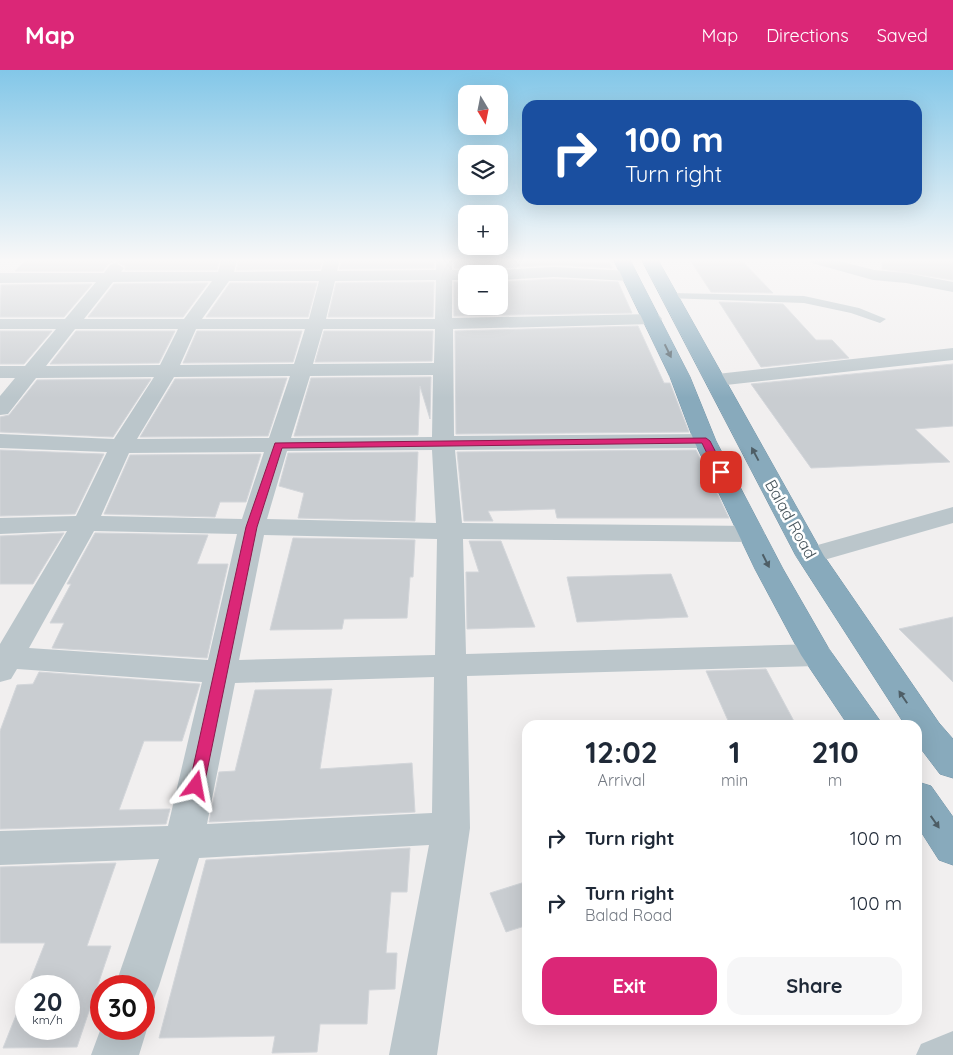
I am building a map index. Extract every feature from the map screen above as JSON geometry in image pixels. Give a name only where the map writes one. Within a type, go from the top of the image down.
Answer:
[{"type":"highway","points":[[646,306],[680,378],[706,441],[752,534],[817,656],[862,720]]},
{"type":"highway","name":"Balad Road","points":[[676,306],[810,556],[919,720]]},
{"type":"highway","name":"Balad Road","points":[[922,724],[953,764]]},
{"type":"highway","points":[[922,803],[953,848]]},
{"type":"street","points":[[0,409],[87,306]]},
{"type":"street","points":[[201,306],[190,323],[166,372],[121,446],[84,523],[2,662],[221,672],[817,656]]},
{"type":"street","points":[[142,975],[184,842],[252,527],[321,306]]},
{"type":"street","points":[[412,1055],[451,828],[450,531],[443,445],[444,324],[446,306]]},
{"type":"street","points":[[0,324],[444,324],[653,319]]},
{"type":"street","points":[[717,380],[953,354]]},
{"type":"street","points":[[0,372],[443,369]]},
{"type":"street","points":[[0,441],[121,446],[443,445],[706,441]]},
{"type":"street","points":[[810,556],[953,515]]},
{"type":"street","points":[[0,526],[84,523],[450,531],[752,534]]},
{"type":"street","points":[[0,848],[184,842],[451,828]]},
{"type":"street","points":[[115,1055],[120,1040]]},
{"type":"lane","points":[[841,306],[857,309],[880,318]]},
{"type":"lane","points":[[932,1055],[953,1047]]},
{"type":"building","points":[[0,306],[73,306],[64,317],[0,317]]},
{"type":"building","points":[[97,306],[191,306],[183,317],[88,317]]},
{"type":"building","points":[[214,306],[311,306],[308,317],[206,317]]},
{"type":"building","points":[[331,306],[433,306],[433,317],[328,317]]},
{"type":"building","points":[[454,306],[458,306],[458,315],[508,315],[508,306],[629,306],[632,313],[454,316]]},
{"type":"building","points":[[722,306],[785,306],[816,340],[832,340],[849,358],[761,367]]},
{"type":"building","points":[[638,326],[664,383],[670,383],[689,432],[456,434],[455,331]]},
{"type":"building","points":[[0,331],[52,331],[24,364],[0,364]]},
{"type":"building","points":[[76,331],[175,331],[159,363],[50,364]]},
{"type":"building","points":[[197,331],[302,331],[293,362],[183,363]]},
{"type":"building","points":[[324,331],[433,331],[432,361],[315,362]]},
{"type":"building","points":[[953,364],[953,426],[915,429],[950,462],[811,468],[751,384]]},
{"type":"building","points":[[431,377],[430,419],[420,386],[418,435],[294,436],[311,378]]},
{"type":"building","points":[[287,378],[268,436],[140,437],[175,379]]},
{"type":"building","points":[[151,379],[113,437],[0,432],[0,417],[9,415],[37,380]]},
{"type":"building","points":[[0,450],[104,454],[75,514],[0,516]]},
{"type":"building","points":[[696,450],[729,518],[557,518],[555,509],[488,511],[493,521],[464,521],[457,452]]},
{"type":"building","points":[[418,452],[415,521],[298,518],[304,493],[279,486],[288,453]]},
{"type":"building","points":[[261,454],[246,502],[220,502],[215,517],[104,514],[130,455]]},
{"type":"building","points":[[64,533],[33,584],[0,584],[0,536]]},
{"type":"building","points":[[95,533],[208,535],[197,564],[228,564],[207,658],[52,648],[64,623],[50,623],[71,584],[67,584]]},
{"type":"building","points":[[293,538],[415,540],[413,577],[410,577],[407,618],[344,619],[342,629],[270,630]]},
{"type":"building","points":[[469,541],[501,541],[535,627],[467,629],[466,572],[479,572]]},
{"type":"building","points":[[671,574],[688,617],[577,622],[567,577]]},
{"type":"building","points":[[953,617],[953,682],[899,629]]},
{"type":"building","points":[[766,669],[793,720],[728,720],[706,671]]},
{"type":"building","points":[[39,672],[200,684],[182,741],[144,741],[119,810],[170,809],[166,824],[0,829],[0,731],[17,685],[33,684]]},
{"type":"building","points":[[332,689],[320,769],[412,763],[415,812],[209,822],[219,772],[235,771],[255,690]]},
{"type":"building","points":[[410,848],[407,892],[391,892],[386,953],[397,953],[395,989],[369,990],[367,1024],[320,1024],[317,1052],[272,1053],[275,1036],[159,1038],[206,860]]},
{"type":"building","points":[[116,863],[87,946],[111,946],[101,975],[90,975],[90,1008],[80,1038],[80,975],[32,975],[45,943],[0,943],[0,867]]},
{"type":"building","points":[[522,883],[522,927],[506,932],[490,893]]},
{"type":"building","points":[[15,1018],[15,1040],[79,1040],[77,1047],[3,1048]]},
{"type":"route","points":[[196,786],[252,527],[278,445],[443,445],[706,441],[721,472]]}]
